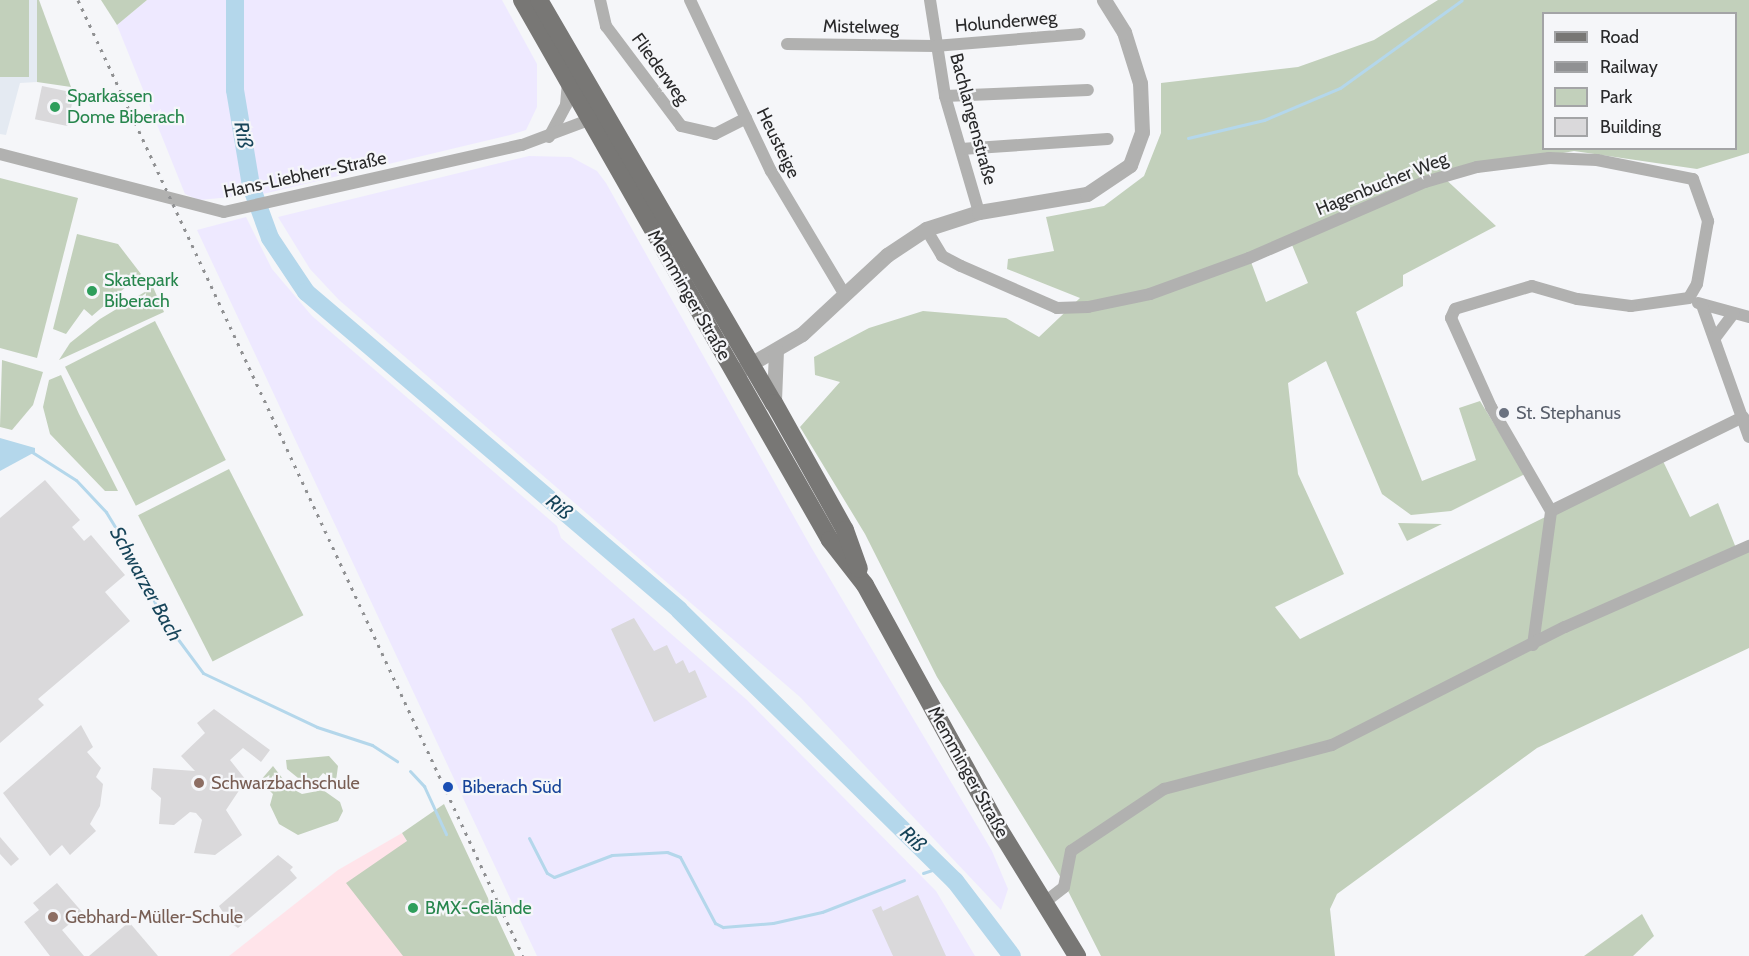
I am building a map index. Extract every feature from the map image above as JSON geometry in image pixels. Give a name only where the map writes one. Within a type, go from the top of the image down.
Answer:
[{"type":"main road","name":"Memminger Straße","points":[[522,0],[568,78],[598,117],[774,403],[845,530],[865,585],[999,829],[1077,956]]},
{"type":"main road","name":"Memminger Straße","points":[[539,0],[598,117],[735,374],[830,540],[865,585]]},
{"type":"street","name":"Fliederweg","points":[[600,0],[606,26],[681,126],[699,134],[715,134],[746,118]]},
{"type":"street","name":"Heusteige","points":[[690,0],[746,118],[807,237],[845,295]]},
{"type":"street","name":"Bachlangenstraße","points":[[930,0],[935,46],[945,96],[979,212]]},
{"type":"street","points":[[735,374],[776,351],[845,295],[887,255],[926,229],[979,212],[1087,194],[1130,165],[1142,132],[1140,83],[1124,32],[1104,0]]},
{"type":"street","name":"Holunderweg","points":[[935,46],[1080,34]]},
{"type":"street","name":"Mistelweg","points":[[787,44],[935,46]]},
{"type":"street","points":[[549,137],[566,105],[568,78]]},
{"type":"street","points":[[945,96],[1088,90]]},
{"type":"street","name":"Hans-Liebherr-Straße","points":[[0,154],[203,208],[244,210],[549,137],[598,117]]},
{"type":"street","points":[[961,149],[1108,139]]},
{"type":"street","name":"Hagenbucher Weg","points":[[926,229],[942,256],[961,266],[1057,308],[1088,307],[1150,294],[1249,258],[1425,182],[1477,167],[1549,158],[1597,160],[1693,179],[1708,221],[1697,284],[1689,298]]},
{"type":"street","points":[[1533,645],[1551,510],[1491,407],[1451,318],[1453,311],[1532,286],[1577,299],[1630,306],[1689,298],[1702,305],[1749,317]]},
{"type":"street","points":[[1702,305],[1749,437]]},
{"type":"street","points":[[1715,338],[1734,312]]},
{"type":"street","points":[[774,403],[771,382],[776,351]]},
{"type":"street","points":[[1551,510],[1743,417]]},
{"type":"street","points":[[1045,902],[1064,887],[1071,850],[1164,789],[1332,745],[1533,645],[1749,546]]},
{"type":"shaded area","points":[[0,0],[37,0],[37,82],[20,83],[6,135],[0,134]]},
{"type":"shaded area","points":[[147,0],[502,0],[537,64],[537,107],[526,130],[510,135],[263,194],[199,200],[185,194],[117,25]]},
{"type":"shaded area","points":[[529,156],[571,157],[597,171],[606,183],[811,547],[992,851],[1008,889],[1001,910],[800,697],[339,300],[310,269],[278,217]]},
{"type":"shaded area","points":[[246,217],[272,269],[312,316],[557,526],[561,538],[747,700],[936,891],[975,956],[537,956],[197,230]]},
{"type":"shaded area","points":[[402,833],[447,910],[443,956],[229,956],[338,870]]},
{"type":"green space","points":[[0,0],[29,0],[29,77],[0,77]]},
{"type":"green space","points":[[37,0],[39,0],[71,87],[37,82]]},
{"type":"green space","points":[[101,0],[147,0],[117,25]]},
{"type":"green space","points":[[1438,0],[1749,0],[1749,153],[1697,169],[1574,151],[1441,175],[1496,226],[1403,275],[1403,286],[1356,312],[1422,481],[1476,460],[1459,408],[1480,401],[1525,474],[1451,511],[1411,515],[1382,494],[1326,361],[1288,383],[1298,474],[1344,574],[1275,607],[1300,639],[1662,459],[1690,517],[1718,503],[1738,553],[1749,549],[1749,648],[1537,748],[1337,894],[1330,909],[1335,956],[1101,956],[1064,883],[937,677],[865,534],[800,427],[840,382],[815,375],[814,357],[869,328],[923,311],[1006,318],[1039,337],[1080,298],[1007,269],[1008,259],[1054,251],[1046,217],[1104,206],[1144,176],[1161,133],[1161,83],[1298,67],[1374,40]],"holes":[[[1292,245],[1308,283],[1266,302],[1251,262]]]},
{"type":"green space","points":[[0,178],[78,198],[37,358],[0,348]]},
{"type":"green space","name":"Skatepark Biberach","points":[[77,234],[118,244],[141,274],[92,316],[84,309],[66,334],[53,329]]},
{"type":"green space","points":[[153,287],[164,312],[59,360],[70,343],[100,319]]},
{"type":"green space","points":[[155,321],[226,460],[136,506],[65,367]]},
{"type":"green space","points":[[2,360],[43,372],[33,405],[12,430],[0,427]]},
{"type":"green space","points":[[61,375],[118,491],[105,491],[50,434],[43,407],[49,380]]},
{"type":"green space","points":[[229,469],[303,615],[213,661],[138,515]]},
{"type":"green space","points":[[1398,523],[1442,524],[1407,541]]},
{"type":"green space","points":[[329,756],[338,766],[336,781],[323,773],[317,780],[303,782],[287,769],[286,760]]},
{"type":"green space","points":[[273,766],[289,787],[302,794],[323,790],[340,802],[343,811],[338,821],[298,835],[279,824],[270,805],[273,794],[260,781]]},
{"type":"green space","name":"BMX-Gelände","points":[[444,804],[515,956],[403,956],[346,883],[407,841],[402,833]]},
{"type":"green space","points":[[1642,914],[1654,936],[1633,956],[1584,956]]},
{"type":"water","points":[[0,438],[35,448],[35,452],[0,471]]},
{"type":"building","name":"Sparkassen Dome Biberach","points":[[42,86],[74,93],[67,126],[35,119]]},
{"type":"building","points":[[45,480],[80,520],[72,527],[84,541],[91,535],[125,575],[105,592],[130,621],[38,699],[44,705],[0,743],[0,518]]},
{"type":"building","points":[[634,618],[654,651],[667,645],[676,664],[683,660],[689,673],[695,670],[707,697],[654,722],[611,629]]},
{"type":"building","name":"Schwarzbachschule","points":[[214,709],[270,750],[261,762],[243,748],[230,760],[246,780],[226,810],[242,835],[215,855],[194,853],[202,820],[196,813],[190,812],[174,825],[159,824],[161,798],[151,789],[153,768],[195,771],[181,756],[205,733],[197,723]]},
{"type":"building","points":[[81,725],[93,747],[87,752],[101,768],[96,777],[103,784],[100,806],[90,824],[96,831],[70,855],[62,845],[50,856],[3,793]]},
{"type":"building","points":[[0,837],[19,859],[11,866],[0,854]]},
{"type":"building","points":[[278,855],[293,867],[290,870],[297,878],[238,928],[229,922],[219,906]]},
{"type":"building","name":"Gebhard-Müller-Schule","points":[[57,883],[83,913],[62,930],[84,956],[50,956],[24,922],[39,910],[33,903]]},
{"type":"building","points":[[918,895],[946,956],[893,956],[872,910],[881,906],[883,911]]},
{"type":"building","name":"Gebhard-Müller-Schule","points":[[129,922],[158,956],[89,956]]},
{"type":"waterway","name":"Riß","points":[[235,0],[235,90],[251,186],[270,238],[306,292],[679,610],[955,881],[1012,956]]},
{"type":"waterway","points":[[1188,138],[1264,120],[1340,88],[1462,0]]},
{"type":"waterway","name":"Schwarzer Bach","points":[[32,452],[76,480],[106,512],[140,568],[160,615],[203,673],[317,727],[372,745],[397,761]]},
{"type":"waterway","name":"Schwarzer Bach","points":[[410,771],[424,786],[446,834]]},
{"type":"waterway","name":"Schwarzer Bach","points":[[529,838],[547,873],[554,877],[612,855],[667,852],[680,857],[715,923],[723,927],[773,923],[822,912],[904,880]]},
{"type":"waterway","name":"Schwarzer Bach","points":[[923,873],[941,867]]},
{"type":"railway","points":[[78,0],[523,956]]},
{"type":"place","name":"Sparkassen Dome Biberach","points":[[55,107]]},
{"type":"place","name":"Skatepark Biberach","points":[[92,291]]},
{"type":"place","name":"St. Stephanus","points":[[1504,413]]},
{"type":"place","name":"Schwarzbachschule","points":[[199,783]]},
{"type":"place","name":"Biberach Süd","points":[[448,787]]},
{"type":"place","name":"BMX-Gelände","points":[[413,908]]},
{"type":"place","name":"Gebhard-Müller-Schule","points":[[53,917]]}]
